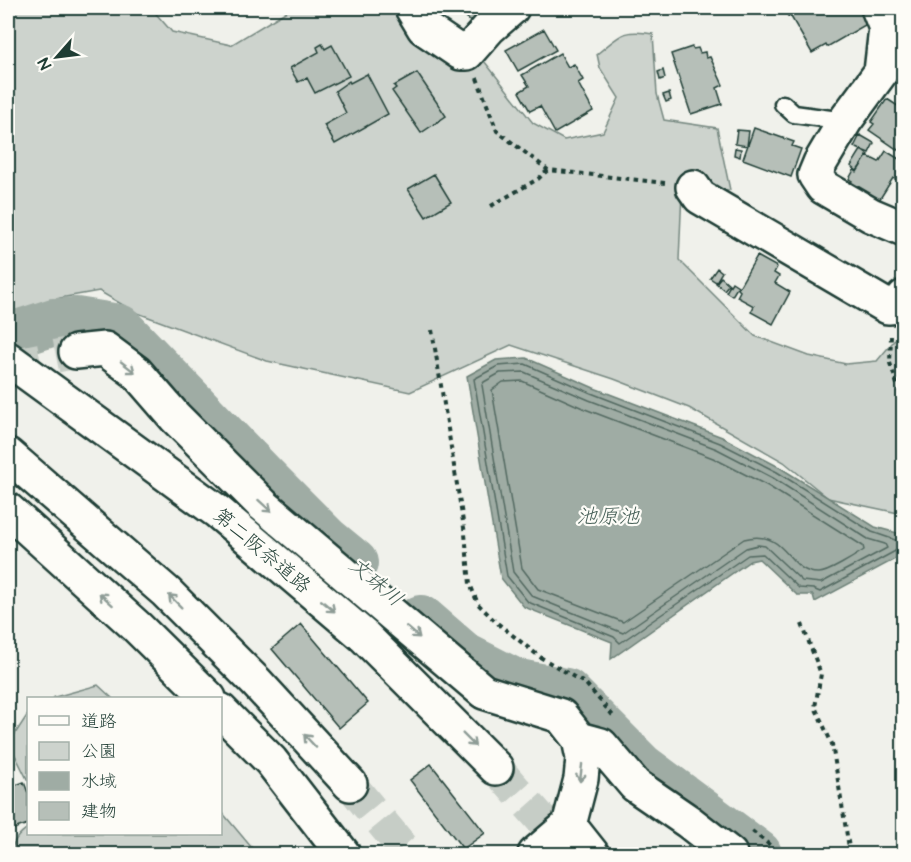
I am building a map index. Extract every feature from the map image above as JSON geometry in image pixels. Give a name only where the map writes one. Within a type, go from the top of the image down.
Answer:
[{"type":"main road","points":[[412,8],[424,27],[461,53],[467,53],[489,28],[512,8]]},
{"type":"main road","points":[[889,17],[881,72],[845,121],[815,175],[823,187],[871,215],[903,229]]},
{"type":"main road","points":[[693,187],[700,197],[888,307],[901,302]]},
{"type":"main road","points":[[8,343],[152,464]]},
{"type":"main road","points":[[76,352],[105,349],[136,372],[175,417],[264,505],[484,692],[561,716],[579,739],[583,758],[581,778],[568,825],[535,855]]},
{"type":"main road","name":"第二阪奈道路","points":[[8,359],[218,512],[364,636],[496,768]]},
{"type":"main road","points":[[8,455],[166,592],[256,682],[350,784]]},
{"type":"main road","points":[[8,461],[66,504]]},
{"type":"main road","points":[[8,510],[137,627],[206,697]]},
{"type":"main road","points":[[222,712],[271,761],[343,855]]},
{"type":"main road","points":[[579,739],[601,746],[635,786],[689,822],[730,855]]},
{"type":"main road","points":[[568,825],[592,855]]},
{"type":"lane","points":[[783,104],[794,114],[845,121]]},
{"type":"path","points":[[467,53],[497,131],[548,170],[632,178],[693,187]]},
{"type":"path","points":[[491,206],[538,179],[548,170]]},
{"type":"path","points":[[901,302],[891,330],[890,363],[903,405]]},
{"type":"path","points":[[432,330],[465,534],[470,584],[478,604],[496,622],[540,657],[586,684],[616,719]]},
{"type":"path","points":[[802,624],[821,674],[815,706],[831,744],[849,855]]},
{"type":"path","points":[[749,829],[781,855]]},
{"type":"green space","points":[[8,8],[151,8],[172,32],[231,45],[287,11],[287,8],[404,8],[481,57],[533,123],[564,140],[603,132],[619,98],[600,68],[597,54],[622,35],[634,32],[653,34],[657,94],[664,120],[717,128],[730,190],[682,191],[679,260],[755,336],[809,356],[846,364],[877,361],[903,330],[903,514],[828,498],[784,462],[689,408],[614,379],[511,345],[410,392],[267,361],[135,312],[99,291],[60,298],[23,315],[8,305]]},
{"type":"green space","points":[[98,685],[111,697],[55,697]]},
{"type":"green space","points":[[27,716],[27,779],[9,743]]},
{"type":"green space","points":[[222,812],[257,854],[11,854],[12,846],[27,829],[27,835],[222,835]]},
{"type":"water","name":"池原池","points":[[526,358],[594,388],[722,437],[779,467],[875,527],[897,533],[903,539],[903,552],[899,557],[815,602],[813,595],[797,595],[759,559],[750,561],[611,659],[612,642],[524,607],[501,578],[467,376],[496,360]]},
{"type":"building","points":[[454,8],[503,8],[475,28],[464,14],[461,17]]},
{"type":"building","points":[[783,8],[865,8],[872,21],[812,53],[790,15],[788,16]]},
{"type":"building","points":[[544,29],[556,50],[518,71],[506,50]]},
{"type":"building","points":[[904,30],[904,77],[890,76],[894,31]]},
{"type":"building","points":[[322,44],[325,49],[332,45],[349,76],[315,93],[307,78],[298,82],[290,68],[319,52],[317,47]]},
{"type":"building","points":[[692,47],[693,49],[698,48],[700,53],[705,52],[706,58],[710,57],[723,85],[717,88],[722,104],[691,114],[671,54]]},
{"type":"building","points":[[560,53],[568,67],[574,64],[583,80],[578,83],[593,111],[555,133],[540,106],[530,111],[519,92],[529,86],[522,75]]},
{"type":"building","points":[[663,70],[665,78],[660,80],[658,72]]},
{"type":"building","points":[[417,73],[446,116],[421,133],[392,91],[396,88],[394,86]]},
{"type":"building","points":[[367,74],[388,114],[335,144],[324,125],[346,113],[335,91],[349,81],[350,83]]},
{"type":"building","points":[[669,93],[671,100],[666,102],[663,95]]},
{"type":"building","points":[[887,99],[904,110],[904,154],[869,130],[874,124],[871,122]]},
{"type":"building","points":[[754,128],[794,142],[792,146],[801,149],[791,177],[743,159]]},
{"type":"building","points":[[737,130],[749,131],[747,146],[735,144]]},
{"type":"building","points":[[860,135],[874,143],[869,153],[854,147]]},
{"type":"building","points":[[735,148],[741,149],[740,157],[734,155]]},
{"type":"building","points":[[861,150],[868,155],[857,171],[851,166]]},
{"type":"building","points":[[886,151],[904,162],[904,169],[897,180],[893,178],[876,205],[847,187],[852,181],[849,179],[854,170],[857,172],[867,156],[879,162]]},
{"type":"building","points":[[434,174],[451,202],[426,217],[408,189]]},
{"type":"building","points":[[757,256],[777,267],[774,273],[779,276],[775,283],[790,292],[773,324],[751,312],[754,306],[737,297],[740,291],[738,289]]},
{"type":"building","points":[[717,268],[722,272],[716,282],[710,278]]},
{"type":"building","points":[[721,277],[729,284],[724,290],[716,283]]},
{"type":"building","points":[[732,282],[738,286],[732,296],[726,292]]},
{"type":"building","points":[[301,624],[368,703],[339,728],[272,649]]},
{"type":"building","points":[[431,764],[485,833],[463,849],[410,780]]},
{"type":"building","points":[[24,782],[27,790],[27,824],[8,831],[8,788]]},
{"type":"waterway","name":"文珠川","points":[[8,337],[54,322],[76,321],[119,328],[264,478],[326,540],[354,563]]},
{"type":"waterway","name":"文珠川","points":[[421,619],[465,657],[514,682],[566,692],[641,767],[758,854]]},
{"type":"tunnel","points":[[8,366],[76,352]]},
{"type":"tunnel","points":[[496,768],[572,854]]},
{"type":"tunnel","points":[[350,784],[408,854]]}]
